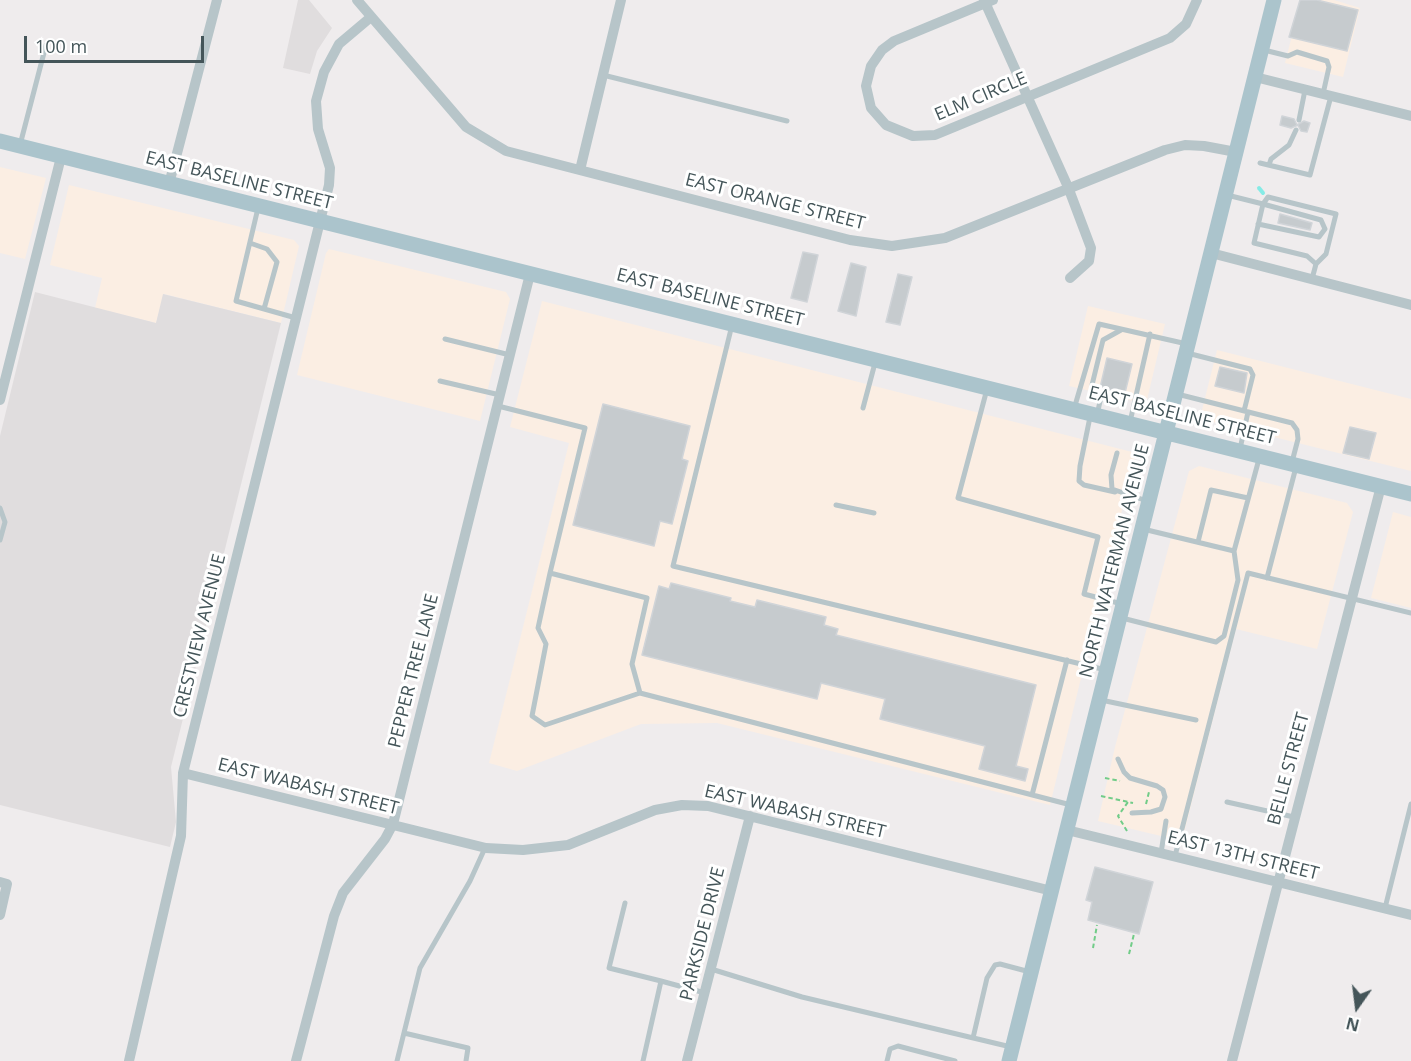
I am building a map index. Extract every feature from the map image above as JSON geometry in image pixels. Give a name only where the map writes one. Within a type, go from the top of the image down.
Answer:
[{"type":"main road","name":"NORTH WATERMAN AVENUE","points":[[1011,1054],[1274,0]]},
{"type":"main road","name":"EAST BASELINE STREET","points":[[0,141],[1411,494]]},
{"type":"street","points":[[169,184],[217,0]]},
{"type":"street","name":"EAST ORANGE STREET","points":[[357,0],[466,128],[506,151],[850,240],[892,246],[945,238],[1068,187],[1166,150],[1185,146],[1236,152]]},
{"type":"street","points":[[580,170],[621,0]]},
{"type":"street","name":"ELM CIRCLE","points":[[988,1],[888,45],[876,57],[868,75],[867,97],[878,117],[895,130],[913,136],[929,136],[1174,35],[1191,16],[1197,0]]},
{"type":"street","points":[[988,1],[1068,187],[1091,248],[1089,261],[1082,270],[1070,278]]},
{"type":"street","name":"CRESTVIEW AVENUE","points":[[129,1061],[182,836],[183,773],[329,185],[330,168],[318,129],[316,101],[324,72],[339,44],[371,17]]},
{"type":"street","points":[[1255,77],[1411,116]]},
{"type":"street","points":[[0,400],[61,157]]},
{"type":"street","points":[[1211,253],[1411,305]]},
{"type":"street","name":"PEPPER TREE LANE","points":[[296,1061],[331,926],[343,894],[385,839],[393,824],[530,274]]},
{"type":"street","name":"BELLE STREET","points":[[1233,1061],[1277,882],[1381,486]]},
{"type":"street","name":"EAST WABASH STREET","points":[[183,773],[485,848],[523,850],[568,845],[628,819],[682,805],[708,806],[1052,891]]},
{"type":"street","name":"PARKSIDE DRIVE","points":[[687,1061],[750,816]]},
{"type":"street","name":"EAST 13TH STREET","points":[[1067,830],[1411,915]]},
{"type":"street","points":[[0,915],[4,883]]},
{"type":"lane","points":[[20,146],[46,45]]},
{"type":"lane","points":[[1260,163],[1310,175],[1327,95],[1329,67],[1327,61],[1297,52],[1287,56],[1262,49]]},
{"type":"lane","points":[[603,75],[787,122]]},
{"type":"lane","points":[[1299,120],[1305,90]]},
{"type":"lane","points":[[1269,165],[1271,159],[1289,145],[1296,130]]},
{"type":"lane","points":[[1226,194],[1321,220],[1325,229],[1319,237],[1258,224]]},
{"type":"lane","points":[[1312,279],[1316,264],[1326,254],[1336,214],[1268,197],[1263,204],[1254,243],[1307,256],[1316,264]]},
{"type":"lane","points":[[258,206],[236,301],[297,318]]},
{"type":"lane","points":[[250,243],[267,249],[277,262],[264,309]]},
{"type":"lane","points":[[732,324],[673,566],[1107,670]]},
{"type":"lane","points":[[1074,409],[1099,324],[1150,334],[1250,369],[1253,375],[1240,451]]},
{"type":"lane","points":[[1132,330],[1117,331],[1103,340],[1092,385],[1101,397],[1080,466],[1079,481],[1084,485],[1149,501]]},
{"type":"lane","points":[[1130,423],[1150,334]]},
{"type":"lane","points":[[446,339],[510,355]]},
{"type":"lane","points":[[863,408],[876,360]]},
{"type":"lane","points":[[440,381],[585,428],[538,628],[546,644],[532,716],[545,725],[640,693],[1073,806]]},
{"type":"lane","points":[[988,388],[958,498],[1098,537],[1084,594],[1122,611],[1216,642],[1224,636],[1238,580],[1234,551],[1260,456]]},
{"type":"lane","points":[[1177,394],[1292,423],[1297,430],[1294,464],[1267,578]]},
{"type":"lane","points":[[1115,492],[1110,484],[1117,453]]},
{"type":"lane","points":[[1198,542],[1211,490],[1248,498]]},
{"type":"lane","points":[[836,505],[874,513]]},
{"type":"lane","points":[[0,508],[4,522],[0,540]]},
{"type":"lane","points":[[1142,529],[1234,551]]},
{"type":"lane","points":[[550,573],[647,598],[632,664],[640,693]]},
{"type":"lane","points":[[1175,857],[1248,573],[1411,613]]},
{"type":"lane","points":[[1032,795],[1067,660]]},
{"type":"lane","points":[[1100,700],[1196,720]]},
{"type":"lane","points":[[1118,759],[1130,778],[1157,786],[1166,796],[1161,809],[1132,813]]},
{"type":"lane","points":[[1227,802],[1294,817]]},
{"type":"lane","points":[[1385,908],[1411,804]]},
{"type":"lane","points":[[1161,853],[1166,821]]},
{"type":"lane","points":[[397,1061],[420,968],[470,881],[485,848]]},
{"type":"lane","points":[[625,903],[609,968],[705,993]]},
{"type":"lane","points":[[973,1038],[987,978],[995,966],[1000,964],[1031,972]]},
{"type":"lane","points":[[711,969],[802,997],[973,1038],[1011,1054]]},
{"type":"lane","points":[[643,1061],[661,981]]},
{"type":"lane","points":[[404,1033],[468,1048],[466,1061]]},
{"type":"lane","points":[[887,1061],[890,1049],[898,1046],[955,1061]]},
{"type":"lane","points":[[924,1061],[925,1053]]},
{"type":"path","points":[[1105,778],[1126,783]]},
{"type":"path","points":[[1101,796],[1145,806],[1150,788]]},
{"type":"path","points":[[1127,831],[1118,816],[1128,802]]},
{"type":"path","points":[[1093,948],[1097,925]]},
{"type":"path","points":[[1129,954],[1134,934]]},
{"type":"shaded area","points":[[298,0],[309,0],[332,28],[317,51],[310,74],[283,68]]},
{"type":"shaded area","points":[[1301,0],[1334,0],[1360,8],[1343,77],[1285,63]]},
{"type":"shaded area","points":[[0,167],[46,178],[25,259],[0,253]]},
{"type":"shaded area","points":[[69,185],[294,240],[299,246],[281,323],[164,294],[156,323],[95,308],[102,278],[50,265]]},
{"type":"shaded area","points":[[329,249],[506,292],[510,299],[480,421],[297,375],[326,253]]},
{"type":"shaded area","points":[[35,292],[156,323],[163,294],[281,323],[171,767],[176,822],[170,847],[0,805],[0,436]]},
{"type":"shaded area","points":[[542,301],[1136,453],[1050,805],[717,723],[641,724],[517,771],[489,763],[569,443],[510,427]]},
{"type":"shaded area","points":[[1088,306],[1165,324],[1146,404],[1069,386]]},
{"type":"shaded area","points":[[1217,350],[1411,399],[1411,471],[1205,420],[1201,414]]},
{"type":"shaded area","points":[[1199,466],[1347,503],[1353,512],[1317,649],[1236,629],[1182,841],[1098,821],[1115,747],[1189,471]]},
{"type":"shaded area","points":[[1393,512],[1411,517],[1411,608],[1371,598]]},
{"type":"building","points":[[1300,0],[1317,0],[1358,10],[1347,51],[1289,37]]},
{"type":"building","points":[[1282,116],[1294,119],[1297,125],[1304,121],[1310,123],[1307,132],[1301,131],[1298,125],[1291,128],[1280,125]]},
{"type":"building","points":[[1280,214],[1312,223],[1310,230],[1278,223]]},
{"type":"building","points":[[803,252],[818,255],[807,302],[791,298]]},
{"type":"building","points":[[851,263],[866,267],[856,316],[838,311]]},
{"type":"building","points":[[898,274],[912,277],[900,325],[886,322]]},
{"type":"building","points":[[1107,358],[1132,364],[1124,397],[1100,388]]},
{"type":"building","points":[[1220,367],[1247,373],[1244,393],[1215,386]]},
{"type":"building","points":[[603,404],[690,426],[682,459],[688,461],[672,524],[660,521],[654,546],[573,525]]},
{"type":"building","points":[[1350,427],[1376,433],[1369,459],[1343,453]]},
{"type":"building","points":[[671,583],[731,598],[730,601],[755,607],[757,600],[826,617],[824,625],[838,629],[836,635],[1036,685],[1016,766],[1028,769],[1025,781],[979,769],[985,746],[880,719],[885,699],[821,683],[817,699],[642,655],[659,586],[669,589]]},
{"type":"building","points":[[1095,867],[1153,882],[1139,934],[1088,920],[1092,902],[1086,900]]},
{"type":"waterway","points":[[1259,188],[1263,193]]}]
